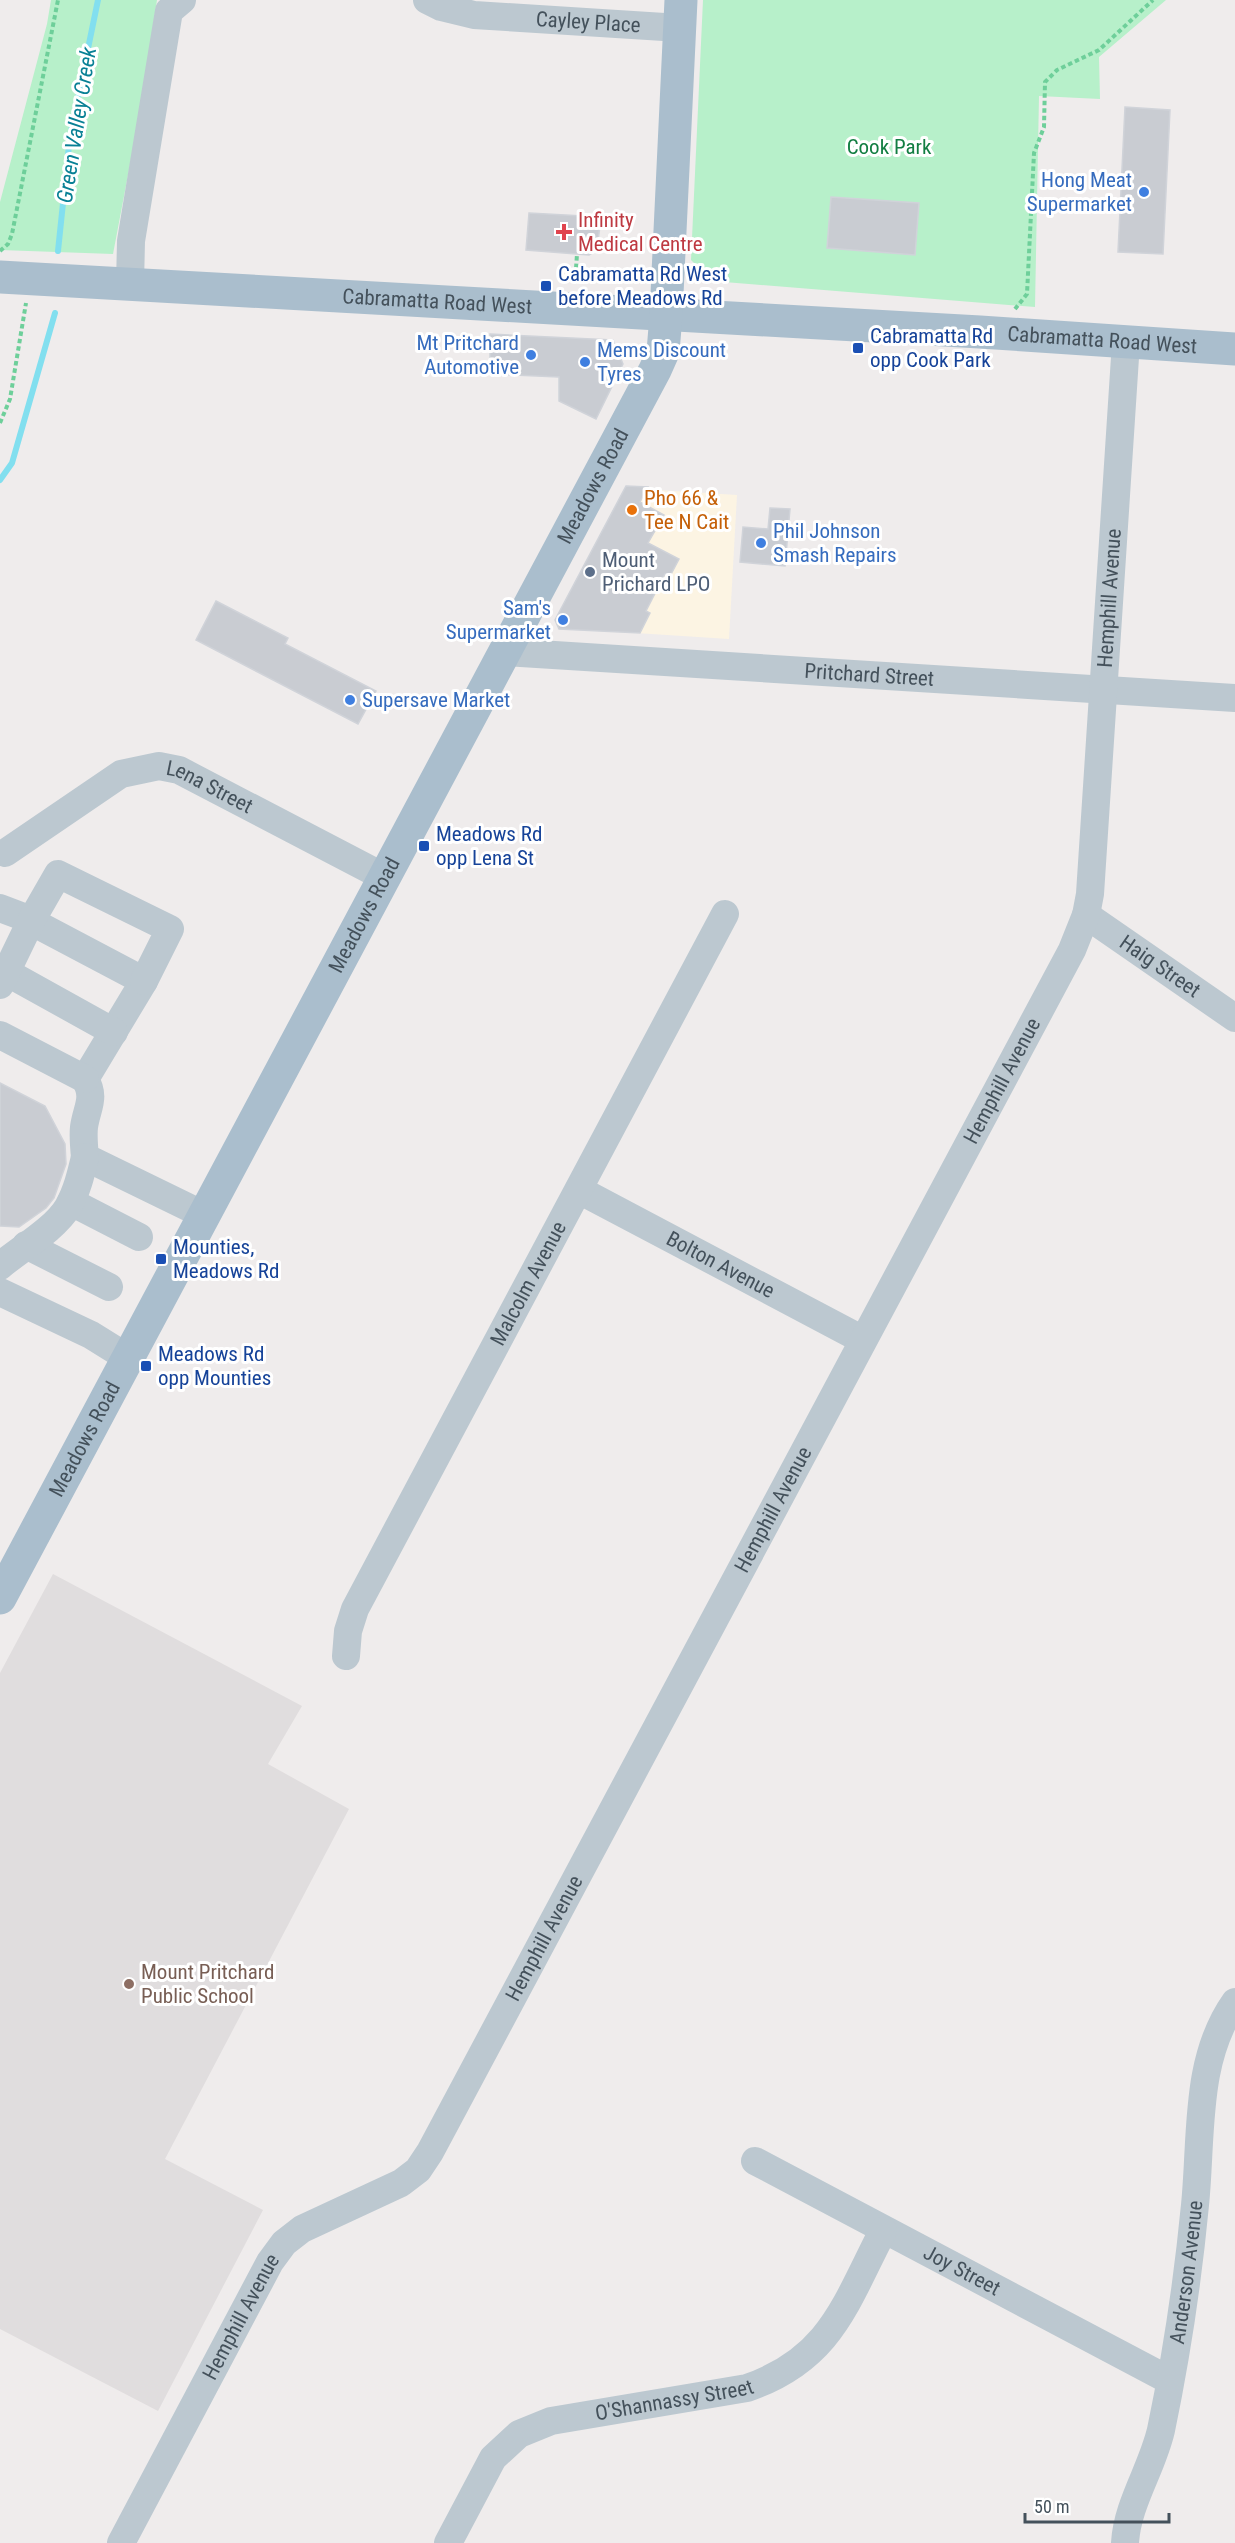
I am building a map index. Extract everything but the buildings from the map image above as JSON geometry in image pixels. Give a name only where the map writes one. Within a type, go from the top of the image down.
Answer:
[{"type":"main road","name":"Meadows Road","points":[[0,1598],[506,652],[663,352],[681,14]]},
{"type":"main road","name":"Cabramatta Road West","points":[[1,264],[130,284],[1235,349]]},
{"type":"street","points":[[130,284],[131,241],[169,11],[182,0]]},
{"type":"street","name":"Cayley Place","points":[[427,0],[441,7],[474,15],[681,14]]},
{"type":"street","name":"Hemphill Avenue","points":[[121,2543],[270,2262],[284,2243],[320,2218],[401,2183],[418,2170],[430,2152],[1072,950],[1086,915],[1090,894],[1126,342]]},
{"type":"street","name":"Pritchard Street","points":[[506,652],[1235,698]]},
{"type":"street","name":"Lena Street","points":[[5,853],[121,774],[159,766],[179,770],[384,877]]},
{"type":"street","points":[[85,1079],[114,1032],[144,981],[170,928],[58,874],[31,921],[3,979],[114,1032]]},
{"type":"street","points":[[0,908],[31,921],[144,981]]},
{"type":"street","name":"Malcolm Avenue","points":[[346,1656],[348,1631],[355,1609],[725,914]]},
{"type":"street","name":"Haig Street","points":[[1086,915],[1235,1018]]},
{"type":"street","points":[[0,1035],[85,1079],[90,1088],[90,1107],[84,1125],[85,1157],[78,1185],[70,1202],[55,1222],[26,1245],[0,1272],[128,1358]]},
{"type":"street","points":[[85,1157],[204,1215]]},
{"type":"street","name":"Bolton Avenue","points":[[579,1190],[863,1340]]},
{"type":"street","points":[[70,1202],[139,1237]]},
{"type":"street","points":[[26,1245],[109,1287]]},
{"type":"street","name":"Anderson Avenue","points":[[1125,2543],[1131,2513],[1150,2468],[1160,2432],[1196,2205],[1204,2088],[1209,2058],[1218,2031],[1235,2001]]},
{"type":"street","name":"Joy Street","points":[[755,2161],[883,2231],[1169,2380]]},
{"type":"street","name":"O'Shannassy Street","points":[[448,2543],[493,2458],[519,2434],[552,2421],[747,2388],[774,2378],[797,2365],[818,2346],[835,2325],[883,2231]]},
{"type":"path","points":[[1,264],[12,234],[58,0]]},
{"type":"path","points":[[1015,309],[1027,294],[1034,153],[1044,127],[1045,82],[1057,70],[1099,50],[1153,0]]},
{"type":"path","points":[[575,283],[577,254]]},
{"type":"path","points":[[0,423],[10,399],[26,302]]},
{"type":"shaded area","points":[[627,488],[737,495],[729,639],[558,628],[556,621]]},
{"type":"shaded area","name":"Mount Pritchard Public School","points":[[53,1574],[302,1706],[268,1764],[349,1809],[165,2159],[263,2210],[158,2411],[0,2329],[0,1673]]},
{"type":"green space","points":[[51,0],[157,0],[139,117],[113,254],[0,250],[0,202],[47,24]]},
{"type":"green space","name":"Cook Park","points":[[703,0],[1166,0],[1099,57],[1100,99],[1039,96],[1035,307],[712,281],[691,260]]},
{"type":"waterway","name":"Green Valley Creek","points":[[58,251],[70,136],[98,0]]},
{"type":"waterway","name":"Green Valley Creek","points":[[0,480],[12,463],[55,313]]},
{"type":"place","name":"Hong Meat Supermarket","points":[[1144,192]]},
{"type":"place","name":"Infinity Medical Centre","points":[[564,232]]},
{"type":"place","name":"Cabramatta Rd West before Meadows Rd","points":[[546,286]]},
{"type":"place","name":"Cabramatta Rd opp Cook Park","points":[[858,348]]},
{"type":"place","name":"Mt Pritchard Automotive","points":[[531,355]]},
{"type":"place","name":"Mems Discount Tyres","points":[[585,362]]},
{"type":"place","name":"Pho 66 & Tee N Cait","points":[[632,510]]},
{"type":"place","name":"Phil Johnson Smash Repairs","points":[[761,543]]},
{"type":"place","name":"Mount Prichard LPO","points":[[590,572]]},
{"type":"place","name":"Sam's Supermarket","points":[[563,620]]},
{"type":"place","name":"Supersave Market","points":[[350,700]]},
{"type":"place","name":"Meadows Rd opp Lena St","points":[[424,846]]},
{"type":"place","name":"Mounties, Meadows Rd","points":[[161,1259]]},
{"type":"place","name":"Meadows Rd opp Mounties","points":[[146,1366]]},
{"type":"place","name":"Mount Pritchard Public School","points":[[129,1984]]}]
